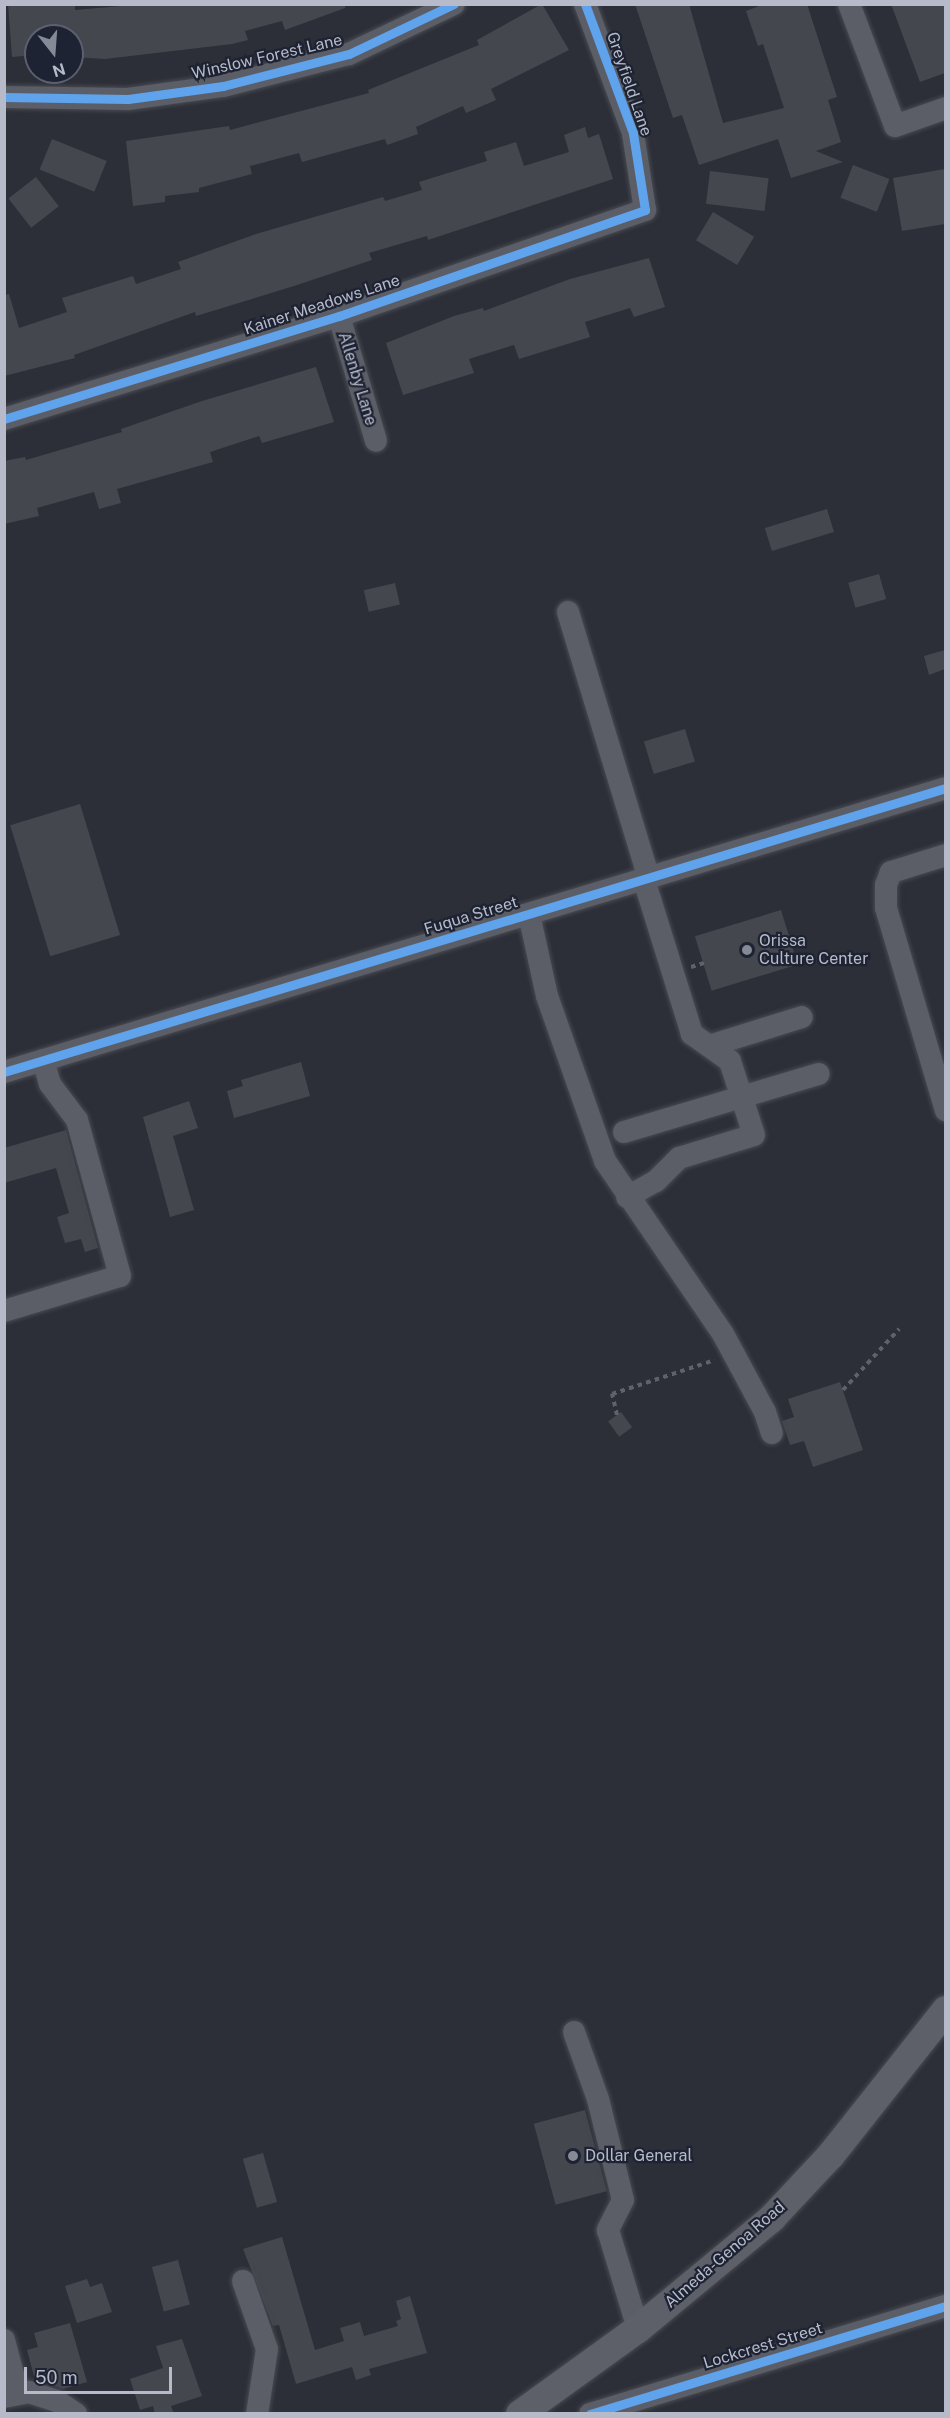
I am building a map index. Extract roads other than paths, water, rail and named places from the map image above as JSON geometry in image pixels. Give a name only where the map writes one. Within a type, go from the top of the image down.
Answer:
[{"type":"main road","name":"Almeda-Genoa Road","points":[[520,2414],[638,2329],[772,2218],[831,2155],[945,2010]]},
{"type":"street","name":"Winslow Forest Lane","points":[[4,97],[128,99],[224,86],[349,54],[454,4]]},
{"type":"street","name":"Greyfield Lane","points":[[585,4],[633,134],[645,210]]},
{"type":"street","points":[[849,4],[895,126],[945,108]]},
{"type":"street","name":"Kainer Meadows Lane","points":[[4,419],[339,316],[645,210]]},
{"type":"street","name":"Allenby Lane","points":[[339,316],[376,441]]},
{"type":"street","points":[[568,612],[692,1034],[730,1061],[754,1135],[679,1158],[656,1182],[627,1197]]},
{"type":"street","name":"Fuqua Street","points":[[4,1072],[945,788]]},
{"type":"street","points":[[945,855],[891,872],[886,885],[886,908],[945,1110]]},
{"type":"street","points":[[529,914],[547,996],[605,1161],[627,1197],[723,1334],[765,1412],[772,1433]]},
{"type":"street","points":[[709,1046],[802,1017]]},
{"type":"street","points":[[4,1311],[120,1276],[77,1120],[50,1084],[44,1060]]},
{"type":"street","points":[[624,1132],[819,1074]]},
{"type":"street","points":[[574,2032],[598,2099],[623,2200],[608,2230],[638,2329]]},
{"type":"street","points":[[243,2281],[267,2349],[257,2414]]},
{"type":"street","name":"Lockcrest Street","points":[[590,2414],[945,2306]]},
{"type":"street","points":[[4,2340],[11,2395],[57,2401],[76,2414]]},
{"type":"place","name":"Orissa Culture Center","points":[[747,950]]},
{"type":"place","name":"Dollar General","points":[[573,2156]]}]
